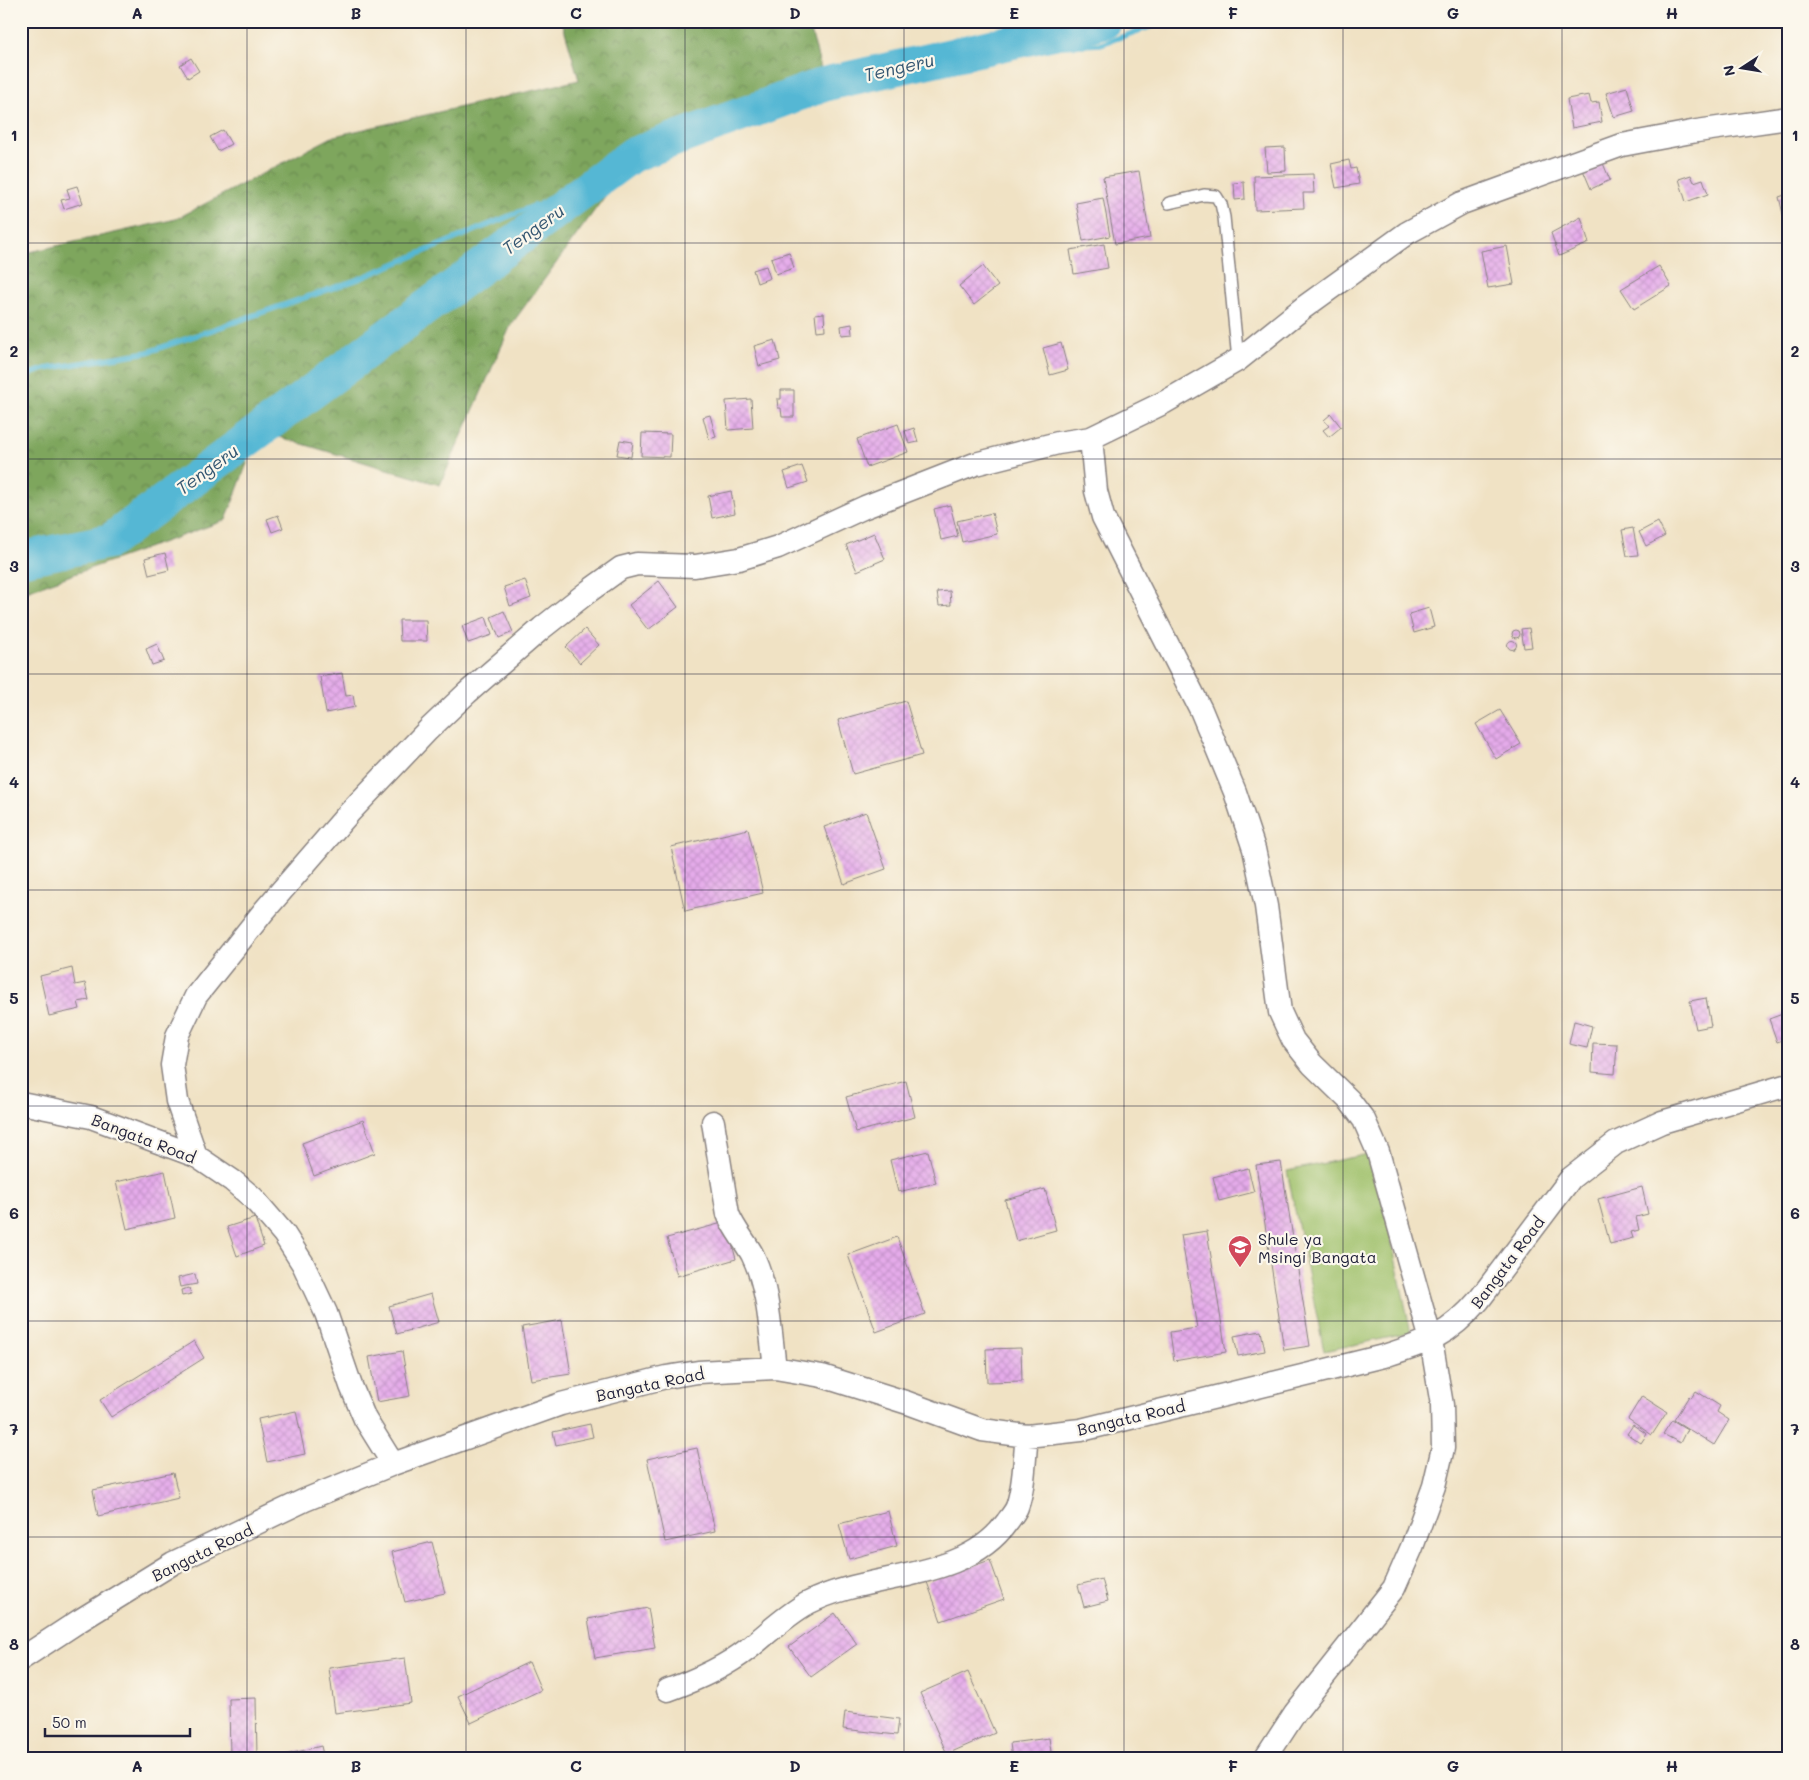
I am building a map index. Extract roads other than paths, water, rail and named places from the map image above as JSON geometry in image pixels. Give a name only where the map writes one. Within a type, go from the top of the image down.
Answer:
[{"type":"street","points":[[196,1156],[177,1101],[172,1065],[177,1036],[196,996],[264,911],[388,771],[467,693],[542,628],[621,568],[638,564],[695,566],[739,560],[778,546],[865,507],[975,464],[1058,443],[1091,438],[1165,402],[1238,360],[1303,308],[1407,233],[1462,203],[1622,145],[1697,131],[1788,118]]},
{"type":"street","points":[[1091,438],[1096,491],[1103,517],[1201,710],[1238,800],[1254,849],[1266,906],[1280,1012],[1293,1040],[1312,1064],[1350,1100],[1364,1120],[1378,1152],[1431,1340],[1442,1405],[1443,1448],[1434,1486],[1412,1547],[1394,1588],[1295,1713],[1265,1759]]},
{"type":"street","name":"Bangata Road","points":[[21,1659],[79,1620],[173,1563],[306,1500],[393,1464],[561,1404],[657,1380],[698,1372],[775,1368],[822,1376],[908,1403],[982,1430],[1027,1436],[1089,1428],[1384,1356],[1431,1340],[1449,1330],[1466,1315],[1571,1178],[1616,1143],[1662,1122],[1788,1085]]},
{"type":"street","name":"Bangata Road","points":[[21,1103],[91,1117],[196,1156],[233,1181],[253,1198],[284,1234],[304,1264],[326,1313],[351,1386],[365,1419],[393,1464]]},
{"type":"street","points":[[713,1122],[728,1214],[733,1226],[752,1254],[763,1284],[775,1368]]},
{"type":"street","points":[[668,1690],[699,1679],[747,1650],[790,1614],[834,1591],[954,1562],[988,1544],[998,1534],[1016,1509],[1021,1492],[1027,1436]]},
{"type":"lane","points":[[1169,203],[1204,195],[1216,196],[1221,204],[1224,217],[1238,360]]},
{"type":"waterway","name":"Tengeru","points":[[21,559],[110,541],[632,155],[825,84],[1105,21]]},
{"type":"waterway","points":[[669,149],[894,55],[1101,44],[1167,21]]},
{"type":"waterway","points":[[21,377],[45,369],[148,352],[356,280],[536,205]]},
{"type":"place","name":"Shule ya Msingi Bangata","points":[[1240,1268]]}]
